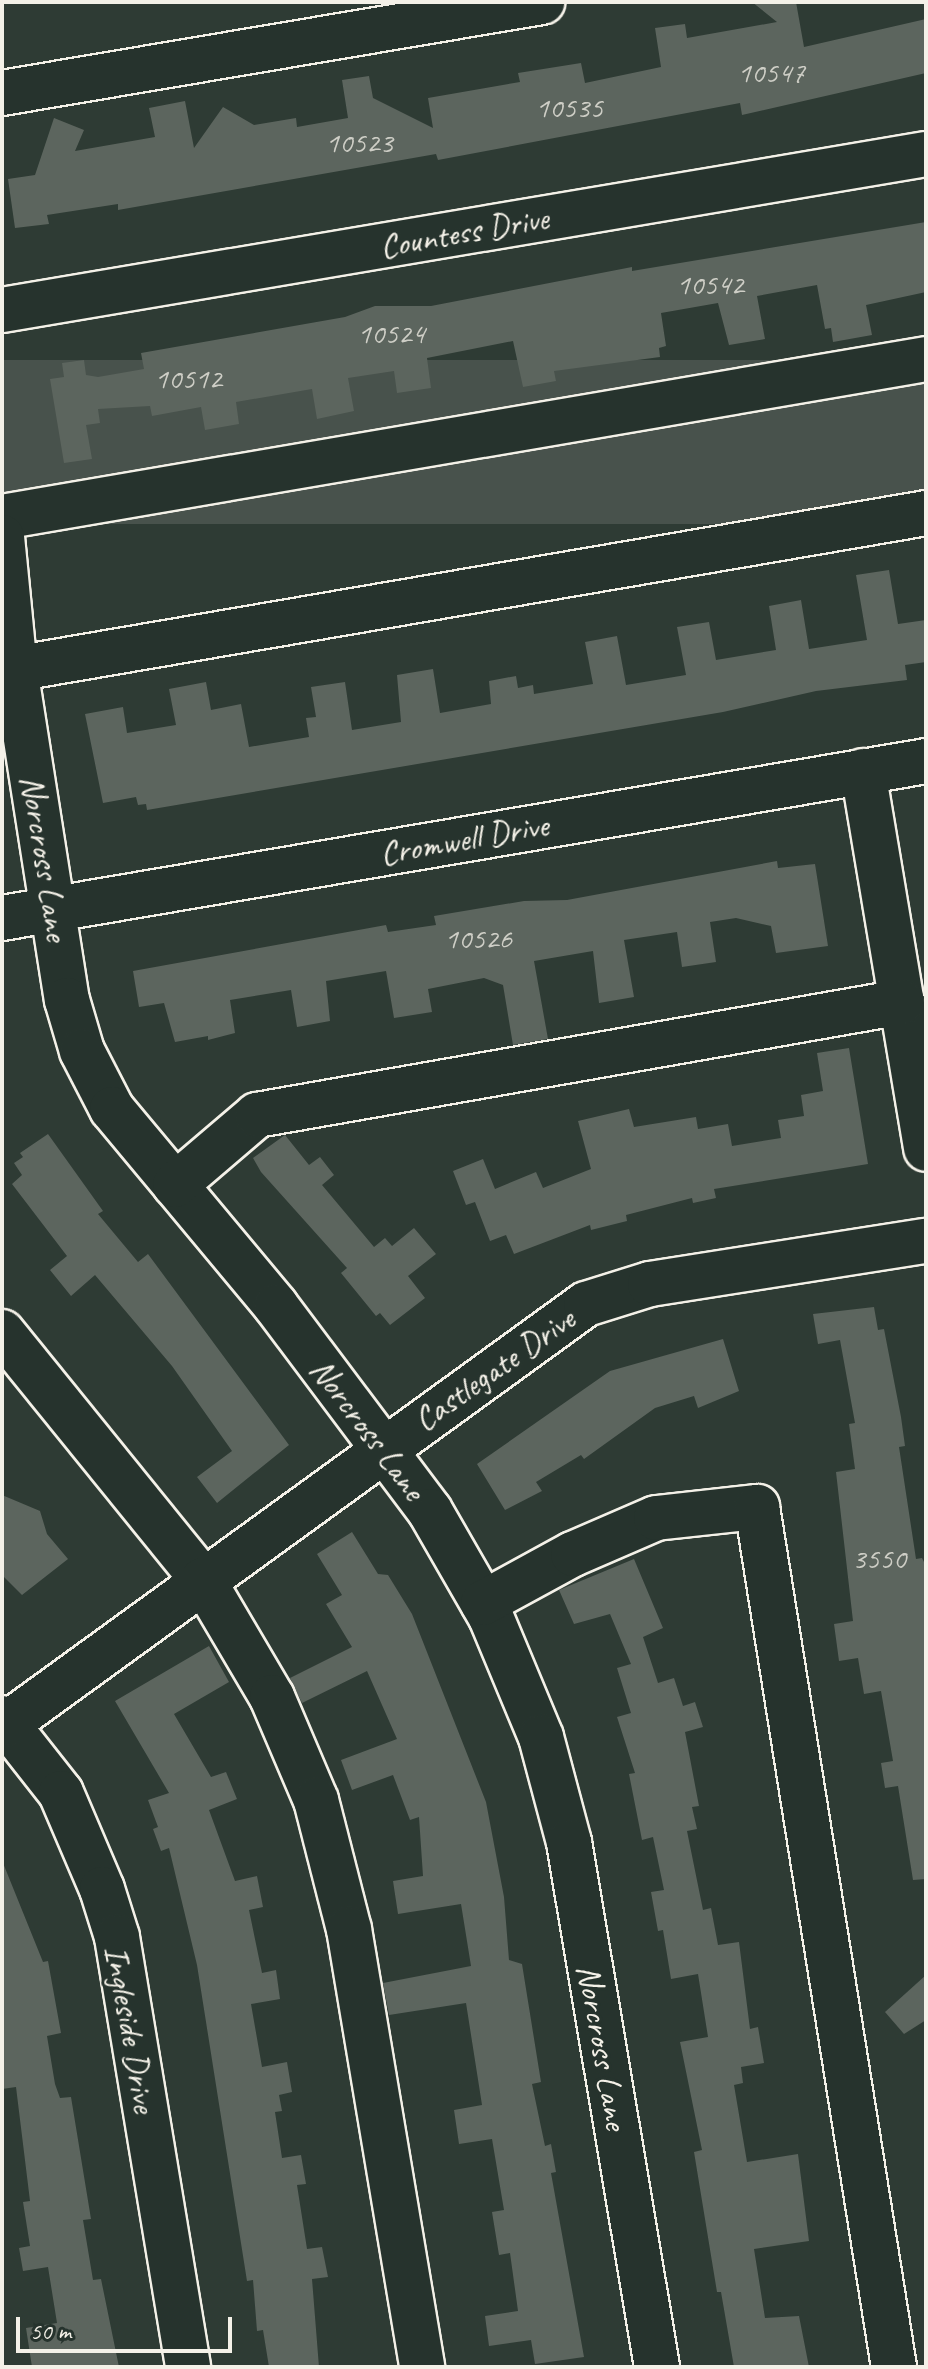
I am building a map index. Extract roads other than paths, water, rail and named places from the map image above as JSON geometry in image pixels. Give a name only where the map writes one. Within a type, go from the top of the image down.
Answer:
[{"type":"street","points":[[2,93],[542,2]]},
{"type":"street","name":"Countess Drive","points":[[2,310],[926,154]]},
{"type":"street","points":[[2,517],[926,359]]},
{"type":"street","points":[[8,670],[926,513]]},
{"type":"street","name":"Norcross Lane","points":[[2,537],[8,670],[54,909],[67,1000],[82,1051],[112,1109],[384,1448],[430,1511],[483,1603],[541,1737],[569,1842],[657,2367]]},
{"type":"street","name":"Cromwell Drive","points":[[2,918],[926,761]]},
{"type":"street","points":[[863,771],[926,1149]]},
{"type":"street","points":[[175,1185],[257,1115],[902,1002]]},
{"type":"street","name":"Castlegate Drive","points":[[4,1721],[586,1304],[650,1284],[926,1241]]},
{"type":"street","points":[[2,1332],[203,1580],[272,1697],[316,1800],[337,1873],[422,2367]]},
{"type":"street","points":[[483,1603],[573,1554],[656,1518],[757,1507],[894,2367]]},
{"type":"street","name":"Ingleside Drive","points":[[4,1721],[61,1793],[102,1889],[117,1937],[188,2367]]}]
